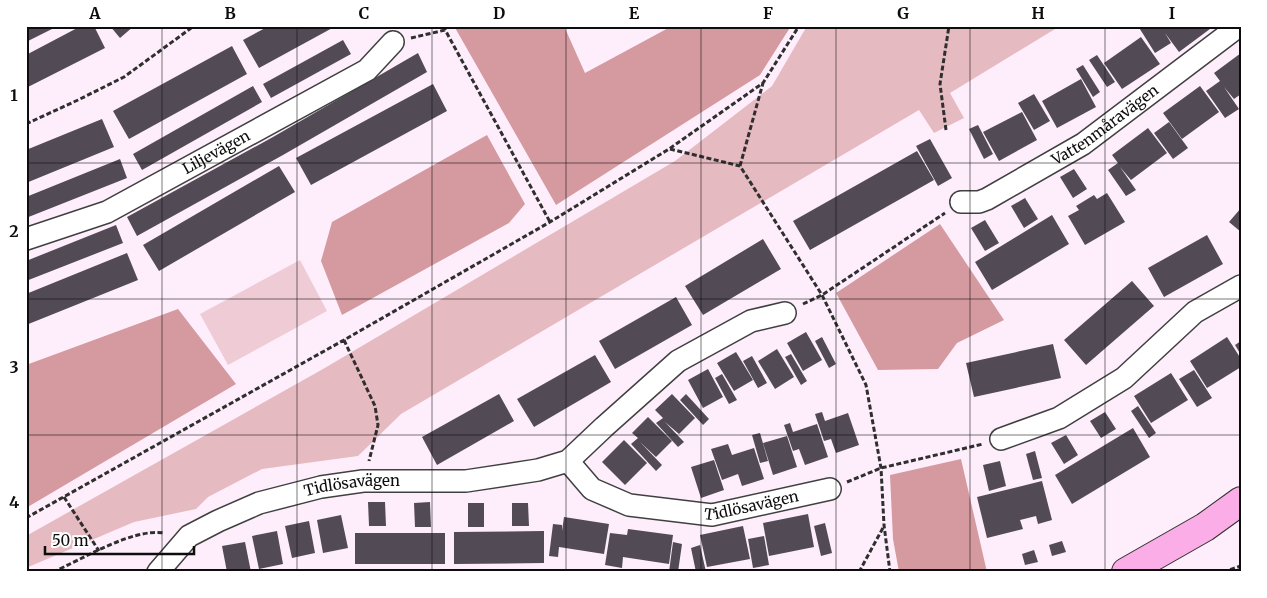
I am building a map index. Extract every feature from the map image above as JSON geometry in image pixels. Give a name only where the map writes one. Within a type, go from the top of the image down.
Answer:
[{"type":"street","name":"Vattenmåravägen","points":[[961,202],[979,202],[987,199],[1084,144],[1239,26]]},
{"type":"street","name":"Liljevägen","points":[[26,239],[107,212],[367,70],[393,42]]},
{"type":"street","points":[[1001,439],[1059,418],[1124,378],[1195,312],[1241,286]]},
{"type":"street","name":"Tidlösavägen","points":[[158,572],[189,536],[259,503],[321,486],[364,481],[466,481],[538,470],[568,461],[604,426],[678,361],[751,321],[785,313]]},
{"type":"street","name":"Tidlösavägen","points":[[568,461],[592,489],[629,505],[712,515],[830,489]]},
{"type":"street","points":[[1126,572],[1205,528],[1241,501]]},
{"type":"path","points":[[26,124],[124,77],[194,26]]},
{"type":"path","points":[[740,166],[763,83],[799,26]]},
{"type":"path","points":[[946,130],[940,84],[949,26]]},
{"type":"path","points":[[393,42],[444,28],[550,222]]},
{"type":"path","points":[[26,511],[27,518],[550,222],[669,148],[763,83]]},
{"type":"path","points":[[669,148],[740,166],[822,295],[866,385],[881,468],[884,526],[890,572]]},
{"type":"path","points":[[785,313],[822,295],[961,202]]},
{"type":"path","points":[[344,340],[375,406],[378,425],[364,481]]},
{"type":"path","points":[[830,489],[881,468],[1001,439]]},
{"type":"path","points":[[64,497],[99,551]]},
{"type":"path","points":[[859,572],[884,526]]},
{"type":"path","points":[[53,572],[124,539],[157,532],[189,536]]},
{"type":"path","points":[[1223,572],[1241,566]]},
{"type":"shaded area","points":[[454,26],[564,26],[585,73],[672,26],[791,26],[760,75],[556,205]]},
{"type":"shaded area","points":[[807,26],[1060,26],[950,93],[964,118],[934,133],[919,110],[401,414],[358,456],[262,469],[208,497],[196,509],[134,522],[26,568],[26,536],[323,369],[675,161],[772,86]]},
{"type":"shaded area","points":[[487,135],[525,204],[509,223],[342,315],[321,261],[332,222]]},
{"type":"shaded area","points":[[940,224],[1004,320],[957,343],[938,369],[878,370],[836,293]]},
{"type":"shaded area","points":[[300,260],[327,311],[228,365],[200,314]]},
{"type":"shaded area","points":[[178,309],[236,384],[26,508],[26,365]]},
{"type":"shaded area","points":[[961,459],[987,572],[899,572],[893,539],[890,475]]},
{"type":"building","points":[[26,26],[58,26],[26,42]]},
{"type":"building","points":[[81,26],[94,26],[105,48],[26,88],[26,55]]},
{"type":"building","points":[[110,26],[134,26],[120,38]]},
{"type":"building","points":[[269,26],[336,26],[259,68],[243,40]]},
{"type":"building","points":[[1138,26],[1214,26],[1179,52],[1165,33],[1171,43],[1155,53]]},
{"type":"building","points":[[1141,37],[1160,64],[1122,89],[1104,63]]},
{"type":"building","points":[[343,40],[351,54],[271,98],[263,84]]},
{"type":"building","points":[[232,46],[247,74],[129,139],[113,111]]},
{"type":"building","points":[[418,53],[427,72],[137,236],[127,217],[273,137]]},
{"type":"building","points":[[1241,53],[1241,94],[1234,99],[1224,87],[1239,109],[1225,118],[1206,91],[1220,81],[1214,73]]},
{"type":"building","points":[[1097,55],[1115,82],[1107,87],[1089,60]]},
{"type":"building","points":[[1083,65],[1100,92],[1093,97],[1076,69]]},
{"type":"building","points":[[1081,79],[1096,107],[1057,128],[1042,101]]},
{"type":"building","points":[[433,84],[447,111],[311,185],[296,158]]},
{"type":"building","points":[[253,86],[262,102],[142,170],[133,154]]},
{"type":"building","points":[[1200,86],[1219,112],[1182,139],[1163,113]]},
{"type":"building","points":[[1034,94],[1050,121],[1034,130],[1018,103]]},
{"type":"building","points":[[1022,112],[1037,140],[999,161],[983,132]]},
{"type":"building","points":[[102,119],[114,147],[26,183],[26,150]]},
{"type":"building","points":[[1169,122],[1188,148],[1173,159],[1154,133]]},
{"type":"building","points":[[978,125],[993,154],[984,159],[969,129]]},
{"type":"building","points":[[1148,128],[1167,153],[1131,180],[1120,167],[1136,190],[1126,196],[1108,170],[1118,163],[1112,155]]},
{"type":"building","points":[[930,139],[952,178],[938,186],[916,146]]},
{"type":"building","points":[[917,151],[934,180],[810,250],[793,221]]},
{"type":"building","points":[[120,159],[127,178],[26,218],[26,197]]},
{"type":"building","points":[[279,166],[295,192],[159,271],[143,245]]},
{"type":"building","points":[[1074,169],[1087,189],[1073,198],[1060,177]]},
{"type":"building","points":[[1107,193],[1125,222],[1085,245],[1068,216],[1079,210],[1076,206],[1094,195],[1097,199]]},
{"type":"building","points":[[1025,198],[1038,219],[1024,228],[1011,206]]},
{"type":"building","points":[[1241,208],[1241,232],[1229,222]]},
{"type":"building","points":[[1052,215],[1069,244],[992,290],[975,262]]},
{"type":"building","points":[[985,220],[999,243],[985,251],[971,228]]},
{"type":"building","points":[[116,225],[123,243],[26,281],[26,261]]},
{"type":"building","points":[[1207,235],[1223,264],[1164,297],[1148,268]]},
{"type":"building","points":[[763,239],[781,269],[703,315],[685,286]]},
{"type":"building","points":[[127,253],[138,280],[26,325],[26,294]]},
{"type":"building","points":[[1132,281],[1154,306],[1086,365],[1064,340]]},
{"type":"building","points":[[676,297],[692,325],[615,369],[599,341]]},
{"type":"building","points":[[806,332],[822,360],[803,371],[787,343]]},
{"type":"building","points":[[822,337],[836,364],[829,368],[815,341]]},
{"type":"building","points":[[1227,337],[1241,359],[1241,367],[1207,388],[1190,361]]},
{"type":"building","points":[[1241,341],[1241,355],[1235,345]]},
{"type":"building","points":[[1053,344],[1061,378],[974,397],[966,363]]},
{"type":"building","points":[[777,349],[794,377],[775,389],[758,361]]},
{"type":"building","points":[[736,352],[753,380],[734,391],[717,363]]},
{"type":"building","points":[[791,354],[807,381],[801,385],[785,357]]},
{"type":"building","points":[[595,355],[611,382],[534,427],[517,399]]},
{"type":"building","points":[[752,356],[767,383],[758,388],[743,361]]},
{"type":"building","points":[[708,369],[723,397],[703,408],[688,380]]},
{"type":"building","points":[[1194,370],[1212,398],[1197,407],[1179,379]]},
{"type":"building","points":[[1171,373],[1188,400],[1151,423],[1134,396]]},
{"type":"building","points":[[722,374],[737,400],[729,404],[715,378]]},
{"type":"building","points":[[499,394],[514,421],[437,465],[422,437]]},
{"type":"building","points":[[672,394],[695,418],[679,434],[665,422],[684,442],[678,447],[656,423],[663,418],[655,410]]},
{"type":"building","points":[[686,394],[709,419],[703,425],[680,400]]},
{"type":"building","points":[[1138,406],[1156,433],[1149,438],[1131,411]]},
{"type":"building","points":[[822,412],[825,421],[848,413],[859,445],[836,453],[831,439],[824,441],[815,414]]},
{"type":"building","points":[[1105,412],[1116,429],[1101,438],[1090,421]]},
{"type":"building","points":[[648,417],[672,441],[656,457],[640,442],[662,465],[656,471],[631,444],[638,438],[632,433]]},
{"type":"building","points":[[790,423],[793,432],[817,424],[828,457],[805,465],[799,449],[793,451],[784,425]]},
{"type":"building","points":[[1133,428],[1150,457],[1072,504],[1055,475]]},
{"type":"building","points":[[760,433],[768,461],[760,463],[752,435]]},
{"type":"building","points":[[1066,435],[1078,455],[1064,464],[1051,443]]},
{"type":"building","points":[[787,436],[797,467],[773,475],[763,443]]},
{"type":"building","points":[[624,440],[647,463],[625,485],[602,462]]},
{"type":"building","points":[[728,444],[732,455],[754,448],[764,479],[742,486],[738,474],[722,480],[711,449]]},
{"type":"building","points":[[1035,451],[1042,478],[1033,480],[1026,454]]},
{"type":"building","points":[[714,460],[724,490],[701,498],[691,467]]},
{"type":"building","points":[[1000,461],[1006,486],[989,491],[983,465]]},
{"type":"building","points":[[1042,481],[1052,520],[1038,524],[1036,516],[1020,520],[1023,529],[987,538],[977,497]]},
{"type":"building","points":[[368,502],[385,502],[386,526],[369,526]]},
{"type":"building","points":[[430,502],[431,527],[415,527],[414,503]]},
{"type":"building","points":[[468,503],[484,503],[484,527],[468,527]]},
{"type":"building","points":[[512,503],[528,503],[529,526],[512,526]]},
{"type":"building","points":[[808,514],[814,547],[769,556],[763,523]]},
{"type":"building","points":[[341,515],[348,548],[323,553],[317,520]]},
{"type":"building","points":[[564,517],[609,524],[604,554],[559,547],[558,557],[549,556],[553,524],[562,525],[562,531]]},
{"type":"building","points":[[309,521],[315,553],[292,558],[285,526]]},
{"type":"building","points":[[825,523],[832,553],[821,556],[814,526]]},
{"type":"building","points":[[743,526],[750,559],[707,567],[700,535]]},
{"type":"building","points":[[628,529],[673,535],[669,564],[623,557],[622,568],[605,565],[610,533],[627,535]]},
{"type":"building","points":[[277,531],[283,564],[259,569],[252,536]]},
{"type":"building","points":[[544,531],[544,563],[454,564],[454,532]]},
{"type":"building","points":[[355,533],[445,533],[445,564],[355,564]]},
{"type":"building","points":[[764,536],[769,565],[753,568],[748,539]]},
{"type":"building","points":[[1062,541],[1066,552],[1052,556],[1049,545]]},
{"type":"building","points":[[245,542],[251,572],[227,572],[222,546]]},
{"type":"building","points":[[673,542],[682,544],[678,572],[669,572]]},
{"type":"building","points":[[700,545],[706,572],[696,572],[691,548]]},
{"type":"building","points":[[1034,550],[1038,562],[1025,565],[1022,554]]}]
